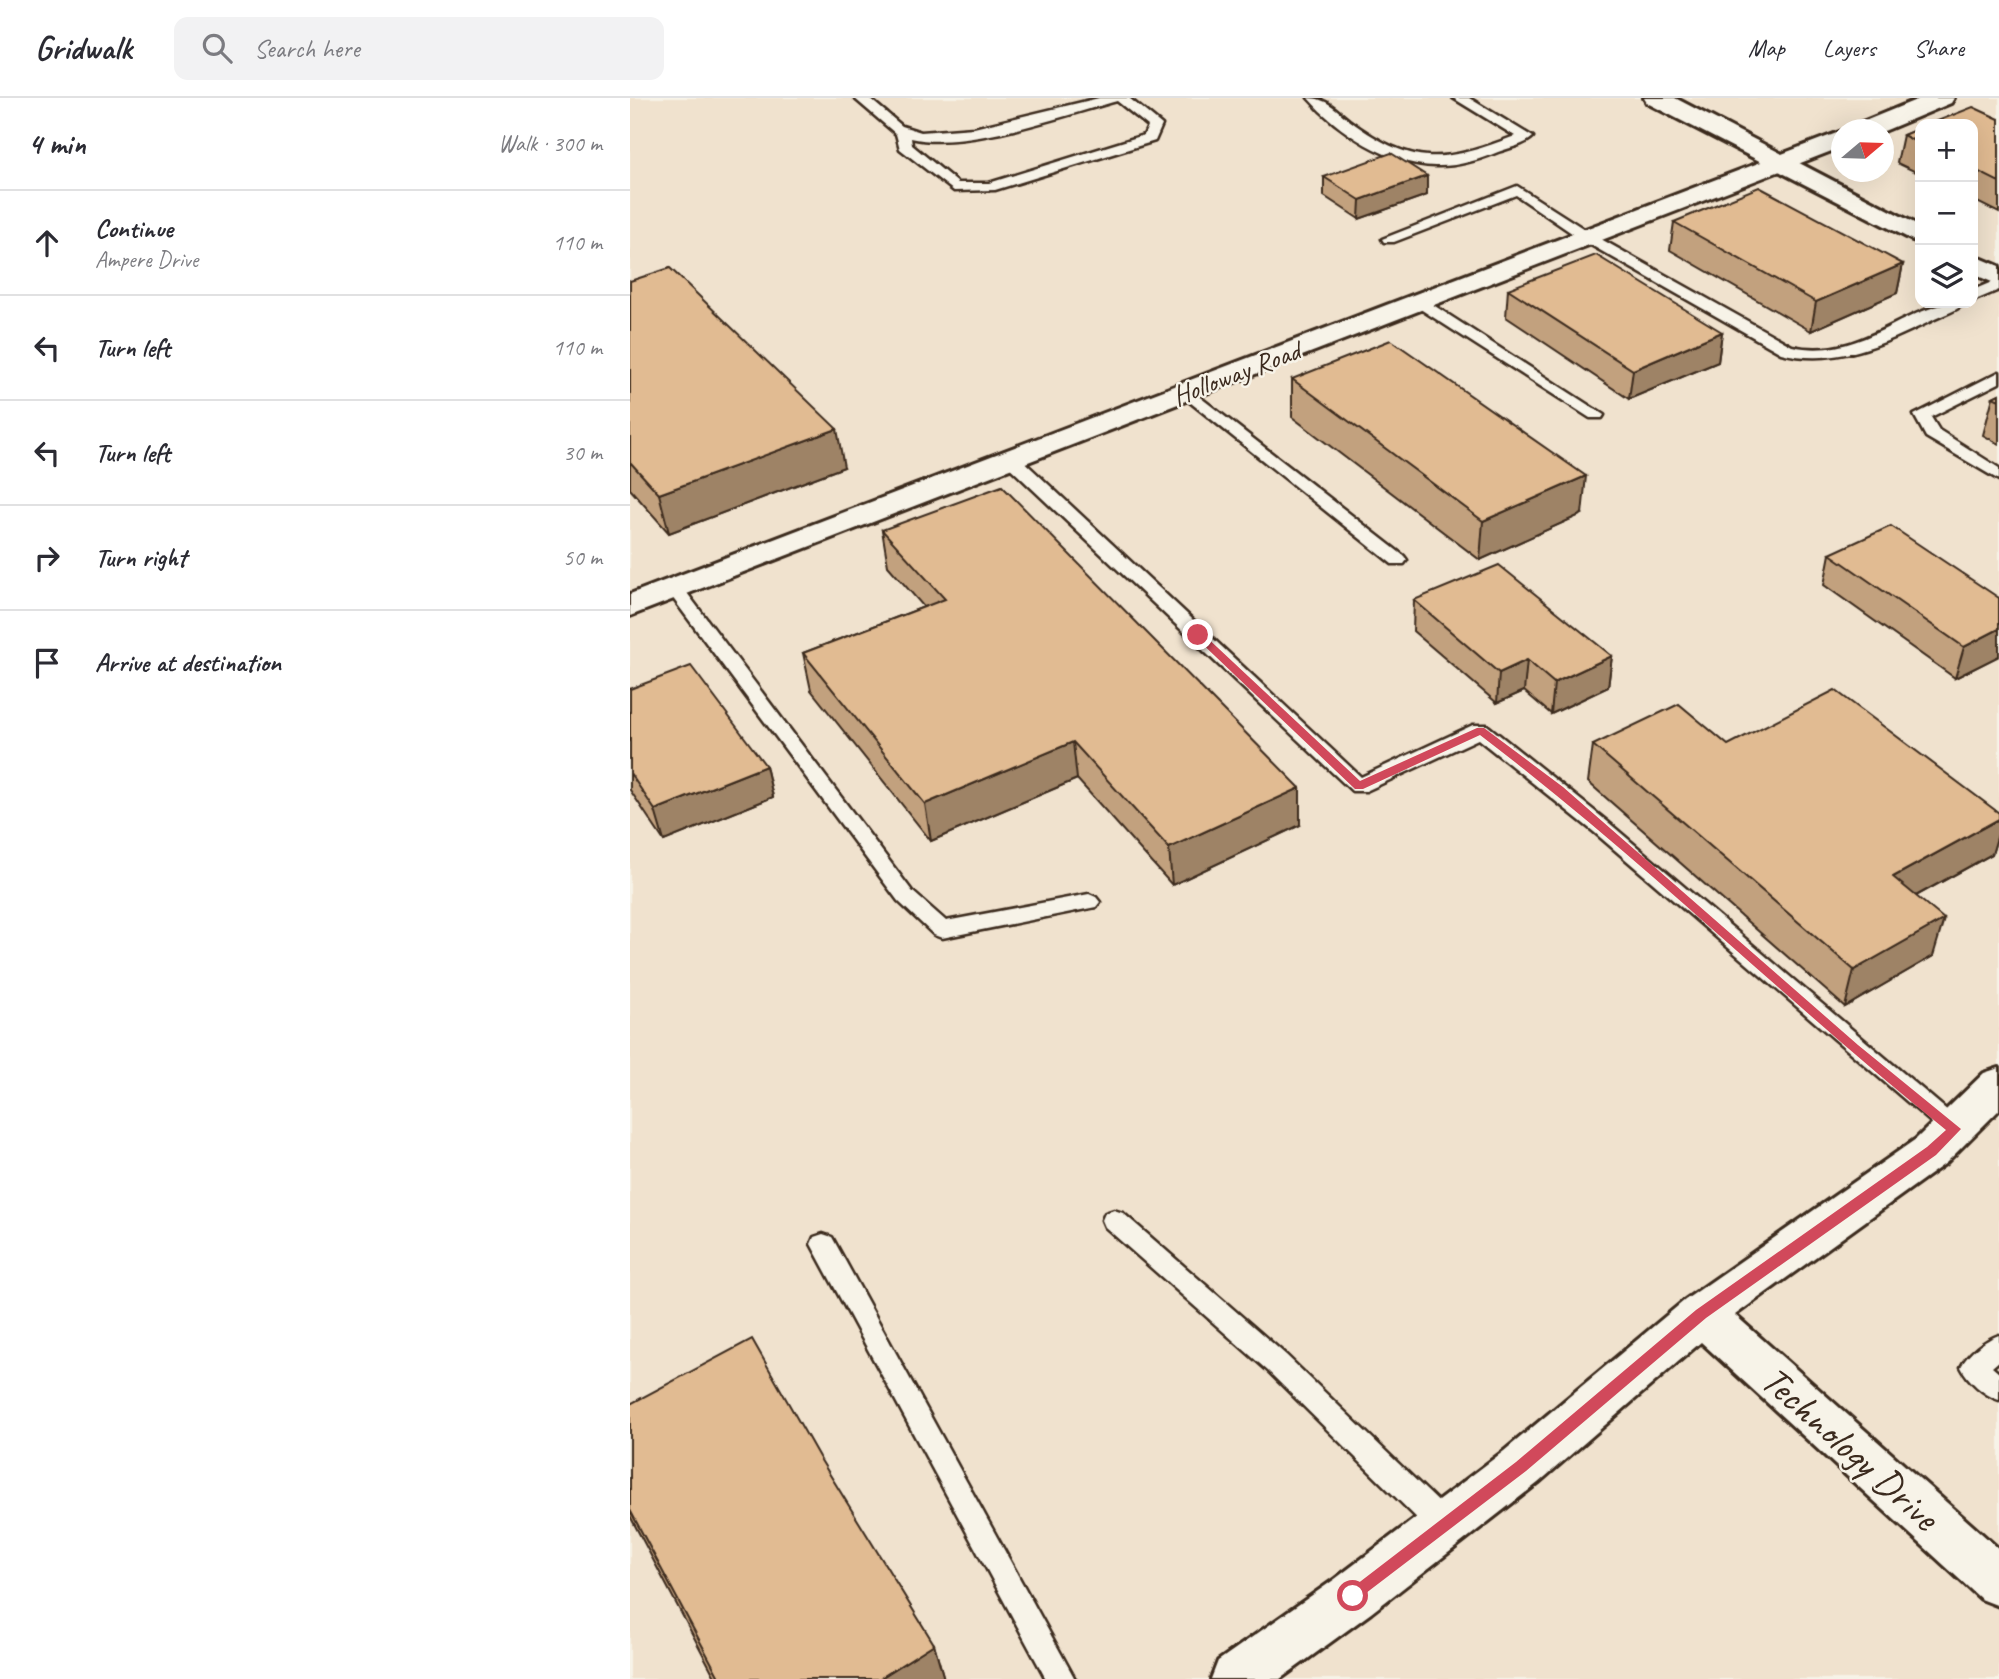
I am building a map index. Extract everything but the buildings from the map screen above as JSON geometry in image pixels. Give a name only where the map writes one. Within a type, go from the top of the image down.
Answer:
[{"type":"street","points":[[1656,98],[1915,233]]},
{"type":"street","points":[[1891,119],[1942,98]]},
{"type":"street","name":"Holloway Road","points":[[630,606],[1831,143]]},
{"type":"street","points":[[1978,266],[1999,277]]},
{"type":"street","points":[[1237,1679],[1521,1467],[1701,1314],[1931,1151],[1999,1084]]},
{"type":"street","name":"Technology Drive","points":[[1701,1314],[1994,1569]]},
{"type":"lane","points":[[861,98],[903,132],[919,136],[952,136],[1114,98]]},
{"type":"lane","points":[[903,132],[905,146],[954,187],[990,187],[1150,138],[1155,125],[1121,98]]},
{"type":"lane","points":[[1315,98],[1398,156],[1422,163],[1455,161],[1527,137],[1460,98]]},
{"type":"lane","points":[[1389,239],[1517,190],[1587,237],[1799,354],[1816,357],[1847,351],[1945,308]]},
{"type":"lane","points":[[1978,294],[1999,284]]},
{"type":"lane","points":[[1419,302],[1596,415]]},
{"type":"lane","points":[[1999,377],[1922,415],[1931,433],[1999,475]]},
{"type":"lane","points":[[1187,392],[1398,560]]},
{"type":"lane","points":[[1011,460],[1359,786],[1480,730],[1559,790],[1854,1049],[1954,1129]]},
{"type":"lane","points":[[675,589],[905,896],[942,929],[1089,902]]},
{"type":"lane","points":[[1114,1220],[1277,1363],[1444,1526]]},
{"type":"lane","points":[[823,1244],[1061,1679]]},
{"type":"lane","points":[[1999,1346],[1974,1367],[1999,1389]]},
{"type":"shaded area","points":[[630,98],[1999,98],[1999,1679],[630,1679]]},
{"type":"route","points":[[1198,635],[1359,786],[1480,730],[1559,790],[1854,1049],[1954,1129],[1931,1151],[1701,1314],[1521,1467],[1353,1596]]}]
